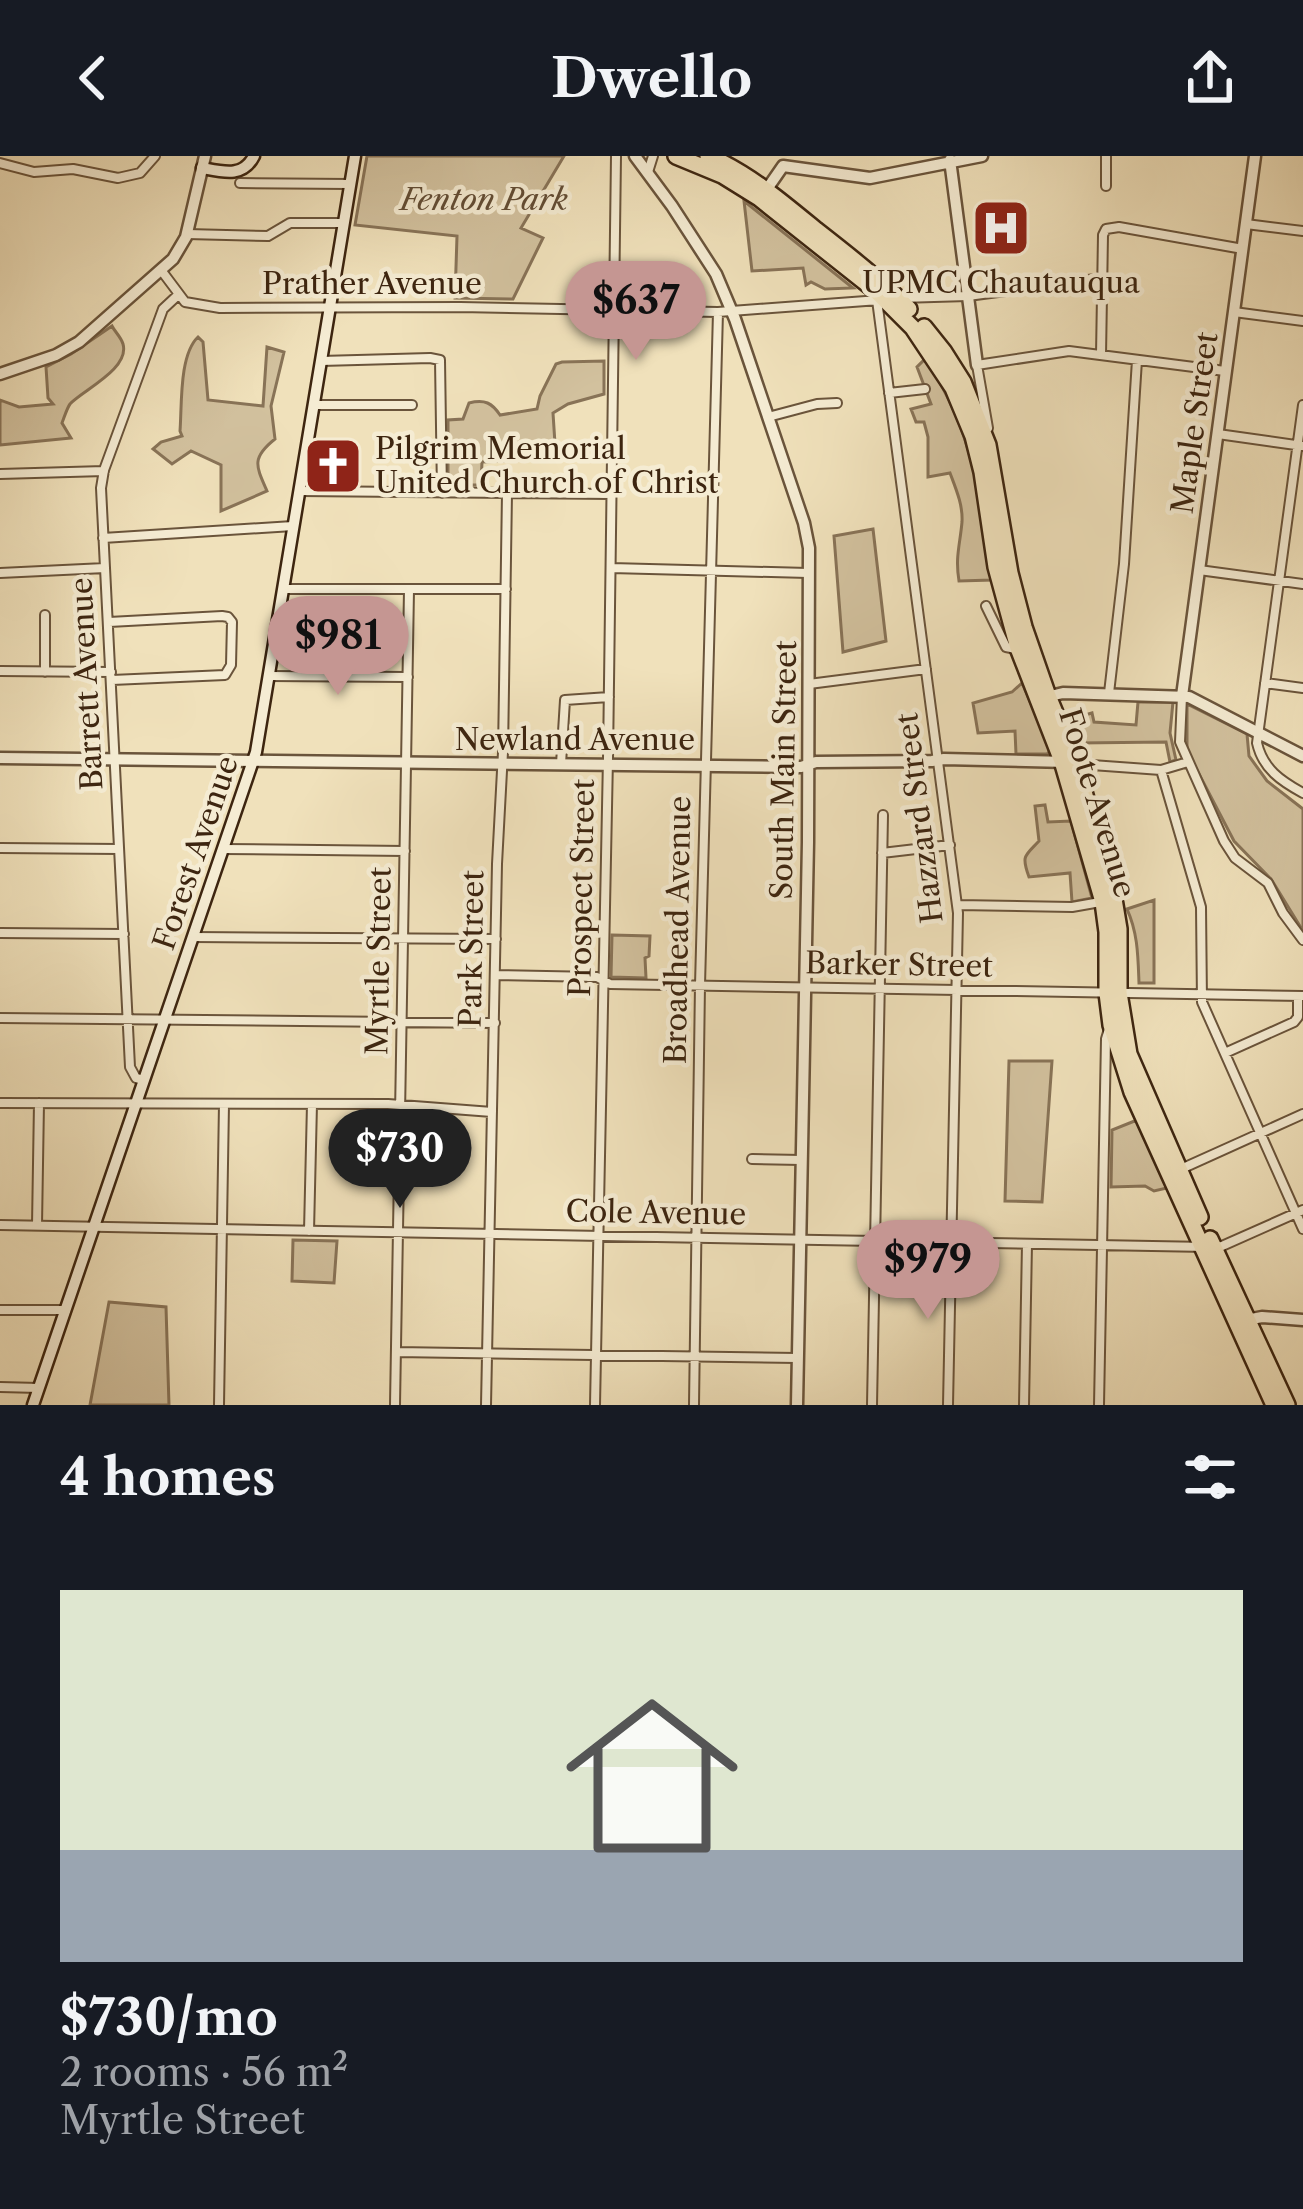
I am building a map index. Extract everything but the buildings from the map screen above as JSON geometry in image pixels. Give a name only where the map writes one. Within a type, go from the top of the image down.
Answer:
[{"type":"highway","name":"Foote Avenue","points":[[676,156],[762,195]]},
{"type":"highway","name":"Foote Avenue","points":[[708,156],[740,172],[886,299],[926,344],[965,401],[988,445],[1024,647]]},
{"type":"highway","name":"Foote Avenue","points":[[965,401],[982,472],[996,567],[1069,762],[1118,929],[1111,1025],[1132,1092],[1287,1405]]},
{"type":"highway","name":"Foote Avenue","points":[[1113,993],[1174,1172]]},
{"type":"highway","name":"Foote Avenue","points":[[1242,1320],[1274,1405]]},
{"type":"street","points":[[0,163],[34,172],[73,170],[118,178],[140,172],[155,156]]},
{"type":"street","points":[[0,374],[42,361],[79,342],[164,266],[183,246],[204,162],[237,172],[249,166],[254,156]]},
{"type":"street","name":"Forest Avenue","points":[[33,1405],[253,761],[355,156]]},
{"type":"street","name":"Prospect Street","points":[[595,1405],[616,156]]},
{"type":"street","name":"South Main Street","points":[[635,156],[706,259],[768,417],[809,548],[796,1405]]},
{"type":"street","points":[[648,173],[653,156]]},
{"type":"street","points":[[762,195],[785,161],[870,178],[982,156]]},
{"type":"street","points":[[1106,156],[1106,186]]},
{"type":"street","name":"Maple Street","points":[[1182,696],[1255,156]]},
{"type":"street","name":"Foote Avenue","points":[[950,159],[988,445]]},
{"type":"street","points":[[240,183],[350,184]]},
{"type":"street","points":[[187,234],[268,236],[287,223],[342,223]]},
{"type":"street","points":[[1246,224],[1303,231]]},
{"type":"street","points":[[1101,355],[1103,235],[1110,227],[1243,249]]},
{"type":"street","points":[[164,266],[178,295]]},
{"type":"street","name":"Prather Avenue","points":[[178,295],[190,305],[220,308],[725,312],[968,296],[1103,278]]},
{"type":"street","name":"Barrett Avenue","points":[[144,1080],[132,1074],[130,1067],[101,488],[163,309],[178,295]]},
{"type":"street","name":"Hazzard Street","points":[[886,299],[889,393],[958,905],[948,1405]]},
{"type":"street","name":"Broadhead Avenue","points":[[694,1405],[711,571],[725,312]]},
{"type":"street","points":[[1234,312],[1303,321]]},
{"type":"street","points":[[977,365],[1069,351],[1223,371]]},
{"type":"street","points":[[321,361],[440,360],[442,493]]},
{"type":"street","points":[[1109,693],[1125,554],[1137,360]]},
{"type":"street","name":"Foote Avenue","points":[[965,401],[977,365]]},
{"type":"street","points":[[889,393],[925,388]]},
{"type":"street","points":[[768,417],[837,403]]},
{"type":"street","points":[[314,405],[412,405]]},
{"type":"street","points":[[1303,405],[1257,748],[1270,770],[1303,794]]},
{"type":"street","points":[[1218,434],[1300,445]]},
{"type":"street","points":[[0,474],[104,471]]},
{"type":"street","points":[[300,491],[612,494]]},
{"type":"street","name":"Park Street","points":[[486,1405],[507,493]]},
{"type":"street","points":[[103,538],[293,526]]},
{"type":"street","points":[[0,573],[105,568]]},
{"type":"street","points":[[611,568],[810,574]]},
{"type":"street","points":[[1199,570],[1303,584]]},
{"type":"street","points":[[283,589],[506,590]]},
{"type":"street","name":"Myrtle Street","points":[[394,1405],[409,590]]},
{"type":"street","points":[[986,606],[1006,647],[1024,647]]},
{"type":"street","points":[[45,615],[45,672]]},
{"type":"street","points":[[0,671],[221,676],[231,665],[228,617],[109,622]]},
{"type":"street","points":[[809,684],[926,669]]},
{"type":"street","points":[[269,676],[408,676]]},
{"type":"street","points":[[1265,683],[1303,688]]},
{"type":"street","points":[[1043,699],[1063,693],[1182,696],[1199,700],[1303,756]]},
{"type":"street","points":[[1182,696],[1179,734],[1228,848],[1268,883],[1303,940]]},
{"type":"street","points":[[561,764],[565,700],[609,698]]},
{"type":"street","name":"Newland Avenue","points":[[0,758],[801,767],[939,760],[1069,762]]},
{"type":"street","points":[[1069,762],[1161,770],[1188,762]]},
{"type":"street","points":[[1161,770],[1201,907],[1204,1009],[1303,1229]]},
{"type":"street","points":[[872,1405],[883,814]]},
{"type":"street","points":[[882,853],[950,845]]},
{"type":"street","points":[[0,848],[119,849]]},
{"type":"street","points":[[223,849],[405,851]]},
{"type":"street","points":[[958,905],[1072,907],[1109,901]]},
{"type":"street","points":[[0,933],[124,934]]},
{"type":"street","points":[[194,937],[496,939]]},
{"type":"street","name":"Barker Street","points":[[496,974],[597,977],[610,984],[1300,996]]},
{"type":"street","points":[[1225,1053],[1294,1022],[1300,996]]},
{"type":"street","points":[[0,1018],[494,1023]]},
{"type":"street","points":[[1100,1405],[1106,1040],[1111,1025]]},
{"type":"street","points":[[0,1102],[400,1105],[492,1112]]},
{"type":"street","points":[[37,1226],[39,1103]]},
{"type":"street","points":[[219,1405],[224,1104]]},
{"type":"street","points":[[309,1231],[312,1104]]},
{"type":"street","points":[[1174,1172],[1303,1114]]},
{"type":"street","points":[[752,1160],[801,1160]]},
{"type":"street","name":"Cole Avenue","points":[[0,1225],[1208,1247],[1241,1239],[1299,1212]]},
{"type":"street","points":[[1024,1405],[1027,1244]]},
{"type":"street","points":[[0,1310],[66,1310]]},
{"type":"street","points":[[1242,1320],[1303,1320]]},
{"type":"street","points":[[396,1352],[797,1358]]},
{"type":"street","points":[[0,1387],[39,1388]]},
{"type":"green space","name":"Fenton Park","points":[[367,156],[564,156],[521,228],[543,238],[513,299],[455,298],[457,236],[355,225]]},
{"type":"green space","points":[[744,201],[853,288],[806,285],[803,268],[752,271]]},
{"type":"green space","points":[[112,326],[122,341],[120,362],[69,406],[62,423],[71,438],[0,445],[0,400],[19,407],[53,404],[48,398],[46,367]]},
{"type":"green space","points":[[198,337],[203,342],[208,400],[263,406],[267,347],[284,352],[271,406],[275,439],[258,463],[267,491],[221,511],[221,465],[191,451],[172,464],[153,449],[182,436],[184,368]]},
{"type":"green space","points":[[926,358],[952,407],[969,454],[992,580],[959,581],[959,497],[950,473],[928,477],[928,437],[924,422],[916,422],[911,409],[931,404],[917,367]]},
{"type":"green space","points":[[604,361],[604,394],[553,413],[556,459],[482,462],[481,485],[448,485],[448,420],[463,419],[469,403],[488,403],[500,415],[537,409],[556,364]]},
{"type":"green space","points":[[873,529],[886,641],[843,652],[834,536]]},
{"type":"green space","points":[[1022,683],[1051,750],[1047,754],[1016,754],[1015,731],[978,733],[973,703],[1012,692]]},
{"type":"green space","points":[[1138,702],[1173,702],[1170,733],[1176,760],[1170,762],[1166,742],[1079,743],[1071,719],[1092,713],[1094,722],[1136,725]]},
{"type":"green space","points":[[1187,704],[1247,734],[1249,756],[1267,781],[1303,809],[1303,931],[1271,879],[1234,841],[1187,751]]},
{"type":"green space","points":[[1045,805],[1048,822],[1071,821],[1092,898],[1072,902],[1070,873],[1029,877],[1026,856],[1039,841],[1035,806]]},
{"type":"green space","points":[[1154,900],[1154,983],[1139,983],[1127,909]]},
{"type":"green space","points":[[612,935],[650,936],[646,978],[611,977]]},
{"type":"green space","points":[[1009,1061],[1052,1061],[1042,1202],[1005,1201]]},
{"type":"green space","points":[[1137,1120],[1167,1188],[1111,1187],[1112,1130]]},
{"type":"green space","points":[[293,1240],[337,1241],[334,1283],[292,1281]]},
{"type":"green space","points":[[109,1302],[166,1307],[169,1405],[90,1405]]},
{"type":"place","name":"UPMC Chautauqua","points":[[1001,228]]},
{"type":"place","name":"Pilgrim Memorial United Church of Christ","points":[[333,466]]}]
